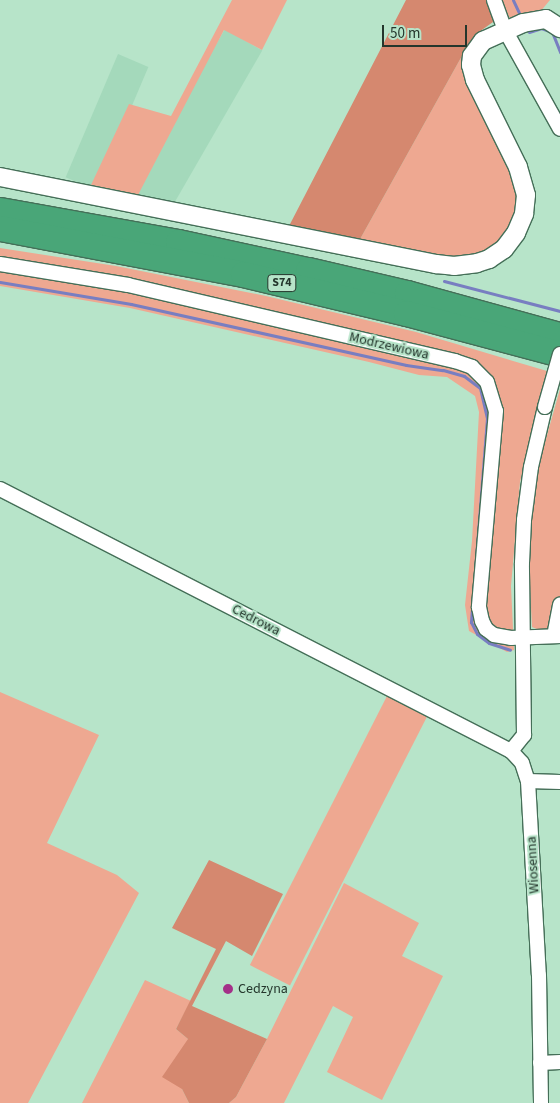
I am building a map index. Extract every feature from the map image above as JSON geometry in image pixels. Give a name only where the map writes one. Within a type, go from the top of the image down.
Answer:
[{"type":"highway","name":"S74","points":[[0,210],[178,242],[273,262],[408,293],[560,335]]},
{"type":"highway","name":"S74","points":[[0,228],[243,274],[416,315],[560,354]]},
{"type":"street","points":[[494,0],[505,30],[560,129]]},
{"type":"street","points":[[0,177],[436,264],[454,266],[477,263],[494,256],[509,244],[516,233],[525,208],[526,195],[522,176],[475,80],[471,65],[472,56],[479,44],[505,30],[536,19],[551,21],[560,28]]},
{"type":"street","name":"Modrzewiowa","points":[[0,264],[128,285],[455,361],[472,367],[487,382],[494,398],[496,411],[495,443],[479,607],[482,621],[486,629],[494,635],[510,638],[557,636]]},
{"type":"street","points":[[511,751],[524,734],[522,563],[524,520],[531,467],[560,354]]},
{"type":"street","name":"Cedrowa","points":[[0,489],[511,751]]},
{"type":"street","points":[[557,636],[560,605]]},
{"type":"street","name":"Wiosenna","points":[[511,751],[522,763],[528,781],[539,974],[540,1103]]},
{"type":"street","points":[[528,781],[560,782]]},
{"type":"street","points":[[540,1063],[560,1062]]},
{"type":"shaded area","points":[[232,0],[287,0],[262,50],[224,30],[138,195],[91,185],[129,104],[171,116]]},
{"type":"shaded area","points":[[406,0],[494,0],[500,17],[479,32],[468,45],[359,241],[289,226]]},
{"type":"shaded area","points":[[502,0],[550,0],[540,12],[517,20],[509,17]]},
{"type":"shaded area","points":[[225,29],[262,50],[169,212],[132,191]]},
{"type":"shaded area","points":[[468,45],[464,60],[506,154],[519,198],[517,214],[505,235],[493,247],[467,257],[443,258],[359,241]]},
{"type":"shaded area","points":[[118,54],[148,67],[96,190],[66,177]]},
{"type":"shaded area","points":[[0,248],[116,266],[266,296],[416,332],[547,371],[520,482],[511,586],[514,650],[507,652],[469,631],[465,605],[472,541],[479,412],[475,396],[447,377],[419,375],[130,308],[0,286]]},
{"type":"shaded area","points":[[560,389],[560,630],[539,630],[532,627],[529,571],[532,511],[538,467]]},
{"type":"shaded area","points":[[0,692],[99,735],[47,843],[117,875],[139,893],[28,1103],[0,1103]]},
{"type":"shaded area","points":[[387,696],[427,716],[290,986],[250,965]]},
{"type":"shaded area","points":[[209,860],[283,894],[252,956],[226,941],[192,1006],[267,1039],[236,1097],[229,1103],[189,1103],[182,1089],[162,1077],[188,1039],[176,1029],[216,949],[172,928]]},
{"type":"shaded area","points":[[344,883],[419,923],[402,956],[443,976],[382,1100],[327,1072],[353,1017],[333,1006],[284,1103],[229,1103],[236,1097],[267,1039]]},
{"type":"shaded area","points":[[145,980],[191,1001],[176,1029],[188,1039],[182,1089],[189,1103],[82,1103]]},
{"type":"waterway","points":[[513,0],[519,13]]},
{"type":"waterway","points":[[529,32],[541,28],[552,32],[560,52]]},
{"type":"waterway","points":[[444,281],[560,311]]},
{"type":"waterway","points":[[0,282],[131,304],[406,365],[443,370],[464,376],[480,388],[487,418],[471,622],[477,634],[489,643],[510,650]]},
{"type":"place","name":"Cedzyna","points":[[228,989]]}]
